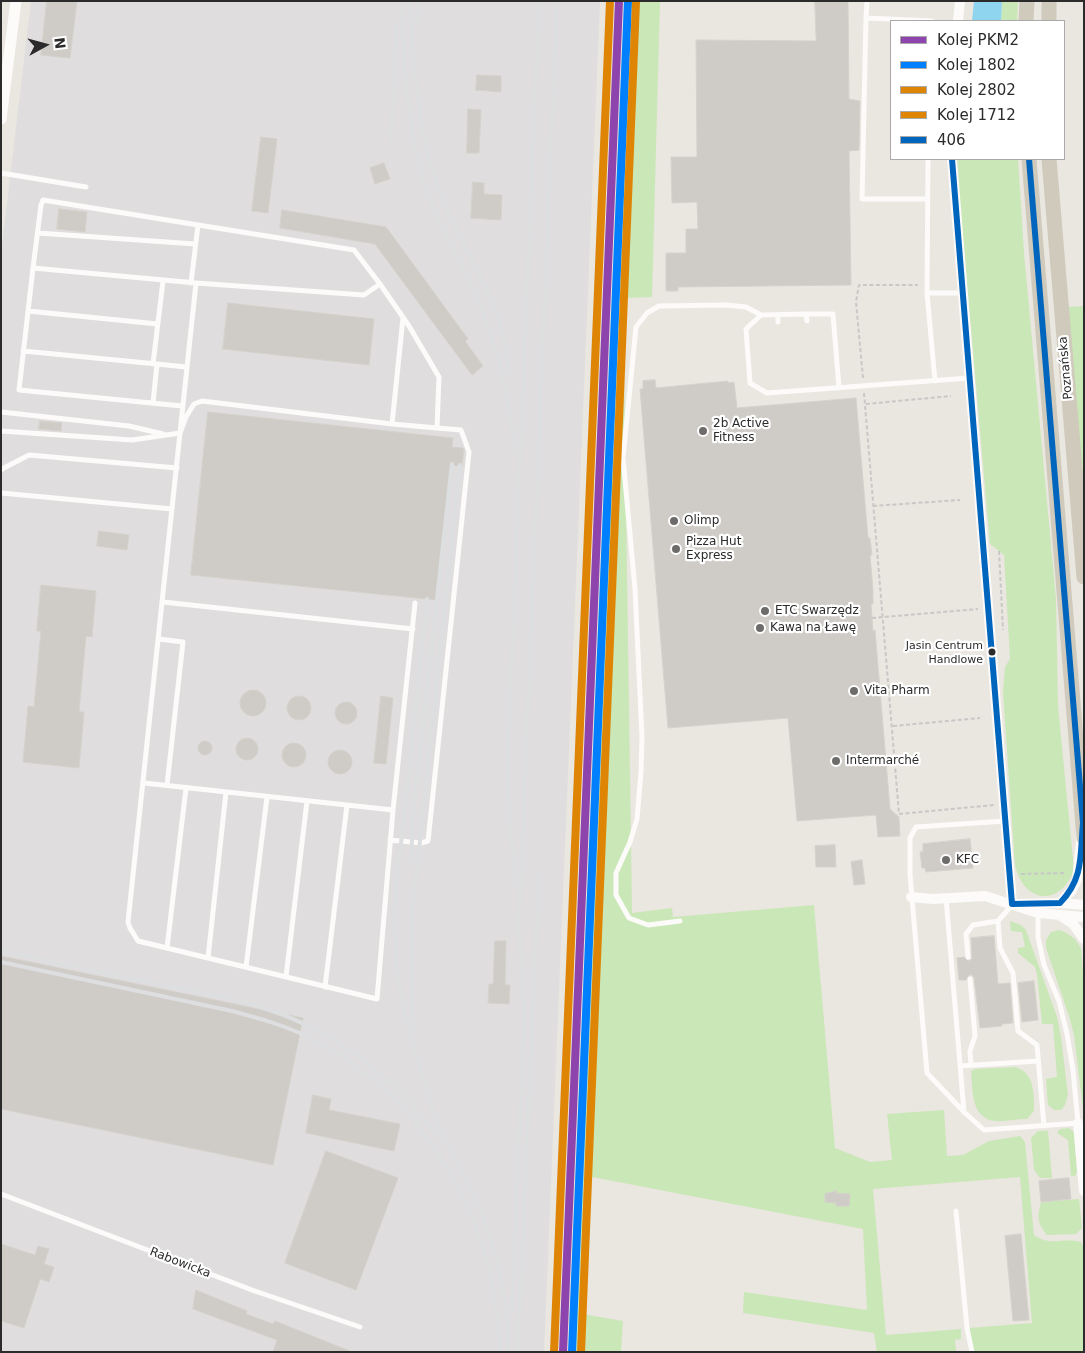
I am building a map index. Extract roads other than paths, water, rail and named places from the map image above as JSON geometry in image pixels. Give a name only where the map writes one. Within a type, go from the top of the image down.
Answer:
[{"type":"main road","points":[[1026,20],[1027,1]]},
{"type":"main road","points":[[1048,20],[1049,1]]},
{"type":"main road","name":"Poznańska","points":[[1028,160],[1083,831]]},
{"type":"main road","name":"Poznańska","points":[[1049,160],[1084,577]]},
{"type":"street","points":[[1,119],[16,1]]},
{"type":"street","points":[[958,20],[960,1]]},
{"type":"street","points":[[952,160],[1012,904]]},
{"type":"street","points":[[1060,902],[1072,890],[1077,880],[1083,831]]},
{"type":"street","points":[[911,897],[985,896],[1038,914],[1084,917]]},
{"type":"street","points":[[1012,904],[1060,902],[1084,905]]},
{"type":"street","points":[[1060,915],[1073,924],[1084,939]]},
{"type":"street","points":[[1081,1125],[1084,1191]]},
{"type":"lane","points":[[867,1],[862,199],[927,199]]},
{"type":"lane","points":[[866,18],[910,20]]},
{"type":"lane","points":[[928,160],[927,293],[935,381]]},
{"type":"lane","points":[[1,173],[86,188]]},
{"type":"lane","points":[[182,406],[19,390],[43,200],[354,250],[403,318],[439,377],[437,428]]},
{"type":"lane","points":[[198,225],[177,468],[128,922],[138,941],[377,999],[390,840],[415,603]]},
{"type":"lane","points":[[38,233],[195,244]]},
{"type":"lane","points":[[33,268],[193,283],[364,295],[380,284]]},
{"type":"lane","points":[[153,403],[163,280]]},
{"type":"lane","points":[[927,293],[964,293]]},
{"type":"lane","points":[[680,921],[648,925],[629,918],[616,895],[616,873],[630,842],[637,819],[641,772],[642,737],[636,589],[622,458],[636,327],[647,313],[659,306],[726,304],[746,307],[761,315],[833,314],[839,388]]},
{"type":"lane","points":[[28,311],[158,324]]},
{"type":"lane","points":[[806,314],[807,321]]},
{"type":"lane","points":[[761,315],[746,329],[750,383],[767,393],[970,378]]},
{"type":"lane","points":[[778,315],[778,322]]},
{"type":"lane","points":[[392,424],[403,318]]},
{"type":"lane","points":[[23,351],[186,367]]},
{"type":"lane","points":[[180,433],[186,417],[194,404],[202,401],[392,424],[461,430],[468,452],[428,841],[422,843],[390,840]]},
{"type":"lane","points":[[1,412],[129,426],[166,434]]},
{"type":"lane","points":[[1,431],[132,440],[180,433]]},
{"type":"lane","points":[[1,470],[29,455],[177,468]]},
{"type":"lane","points":[[1,493],[172,509]]},
{"type":"lane","points":[[163,602],[413,629]]},
{"type":"lane","points":[[159,639],[184,642],[167,786]]},
{"type":"lane","points":[[144,783],[393,810]]},
{"type":"lane","points":[[167,948],[186,788]]},
{"type":"lane","points":[[208,958],[226,792]]},
{"type":"lane","points":[[246,967],[267,796]]},
{"type":"lane","points":[[286,977],[307,801]]},
{"type":"lane","points":[[326,987],[347,805]]},
{"type":"lane","points":[[1005,821],[916,827],[910,838],[911,897],[927,1073],[984,1130],[1081,1125],[1067,1034],[1059,1001],[1044,965],[1038,937],[1038,914]]},
{"type":"lane","points":[[946,898],[964,1112]]},
{"type":"lane","points":[[968,957],[966,934],[973,925],[998,920],[1012,904]]},
{"type":"lane","points":[[998,920],[1000,948],[1013,973],[1018,1031],[1036,1045],[1044,1126]]},
{"type":"lane","points":[[970,979],[975,1036],[970,1051],[971,1065]]},
{"type":"lane","points":[[960,1066],[1038,1061]]},
{"type":"lane","name":"Rabowicka","points":[[1,1194],[252,1290],[360,1327]]},
{"type":"lane","points":[[956,1211],[967,1328],[972,1352]]},
{"type":"water","points":[[974,1],[1002,1],[1001,20],[972,20]]},
{"type":"railway","points":[[400,1],[407,92],[418,160],[429,197],[485,317],[506,391],[515,449]]},
{"type":"railway","points":[[409,1],[417,93],[424,138],[436,182],[450,217],[485,285],[499,320],[507,353],[509,373]]},
{"type":"railway","points":[[417,21],[418,1]]},
{"type":"railway","points":[[515,887],[508,788],[508,751],[539,1]]},
{"type":"railway","points":[[523,1046],[524,1018],[519,923],[557,1]]},
{"type":"railway","points":[[391,140],[396,25]]},
{"type":"railway","points":[[411,862],[413,814],[452,464]]},
{"type":"railway","points":[[414,1030],[411,992],[413,906],[460,465]]},
{"type":"railway","points":[[427,599],[395,900],[395,943],[399,983],[407,1022],[431,1105],[482,1215],[494,1248],[502,1282],[509,1352]]},
{"type":"railway","points":[[518,1352],[539,869]]},
{"type":"railway","points":[[1,951],[217,996],[281,1014],[333,1040],[381,1074],[422,1116],[440,1139]]},
{"type":"railway","points":[[1,962],[232,1011],[261,1019],[308,1037],[368,1075],[394,1099],[418,1126],[439,1154],[457,1185],[472,1217],[484,1251],[495,1301],[501,1352]]},
{"type":"railway","points":[[512,1308],[523,1041]]},
{"type":"rail line","name":"2802","points":[[554,1352],[610,1]]},
{"type":"rail line","name":"PKM2","points":[[563,1352],[619,1]]},
{"type":"rail line","name":"1802","points":[[572,1352],[628,1]]},
{"type":"rail line","name":"1712","points":[[581,1352],[636,2]]},
{"type":"place","name":"2b Active Fitness","points":[[703,431]]},
{"type":"place","name":"Olimp","points":[[674,521]]},
{"type":"place","name":"Pizza Hut Express","points":[[676,549]]},
{"type":"place","name":"ETC Swarzędz","points":[[765,611]]},
{"type":"place","name":"Kawa na Ławę","points":[[760,628]]},
{"type":"place","name":"Jasin Centrum Handlowe","points":[[992,652]]},
{"type":"place","name":"Vita Pharm","points":[[854,691]]},
{"type":"place","name":"Intermarché","points":[[836,761]]},
{"type":"place","name":"KFC","points":[[946,860]]}]
